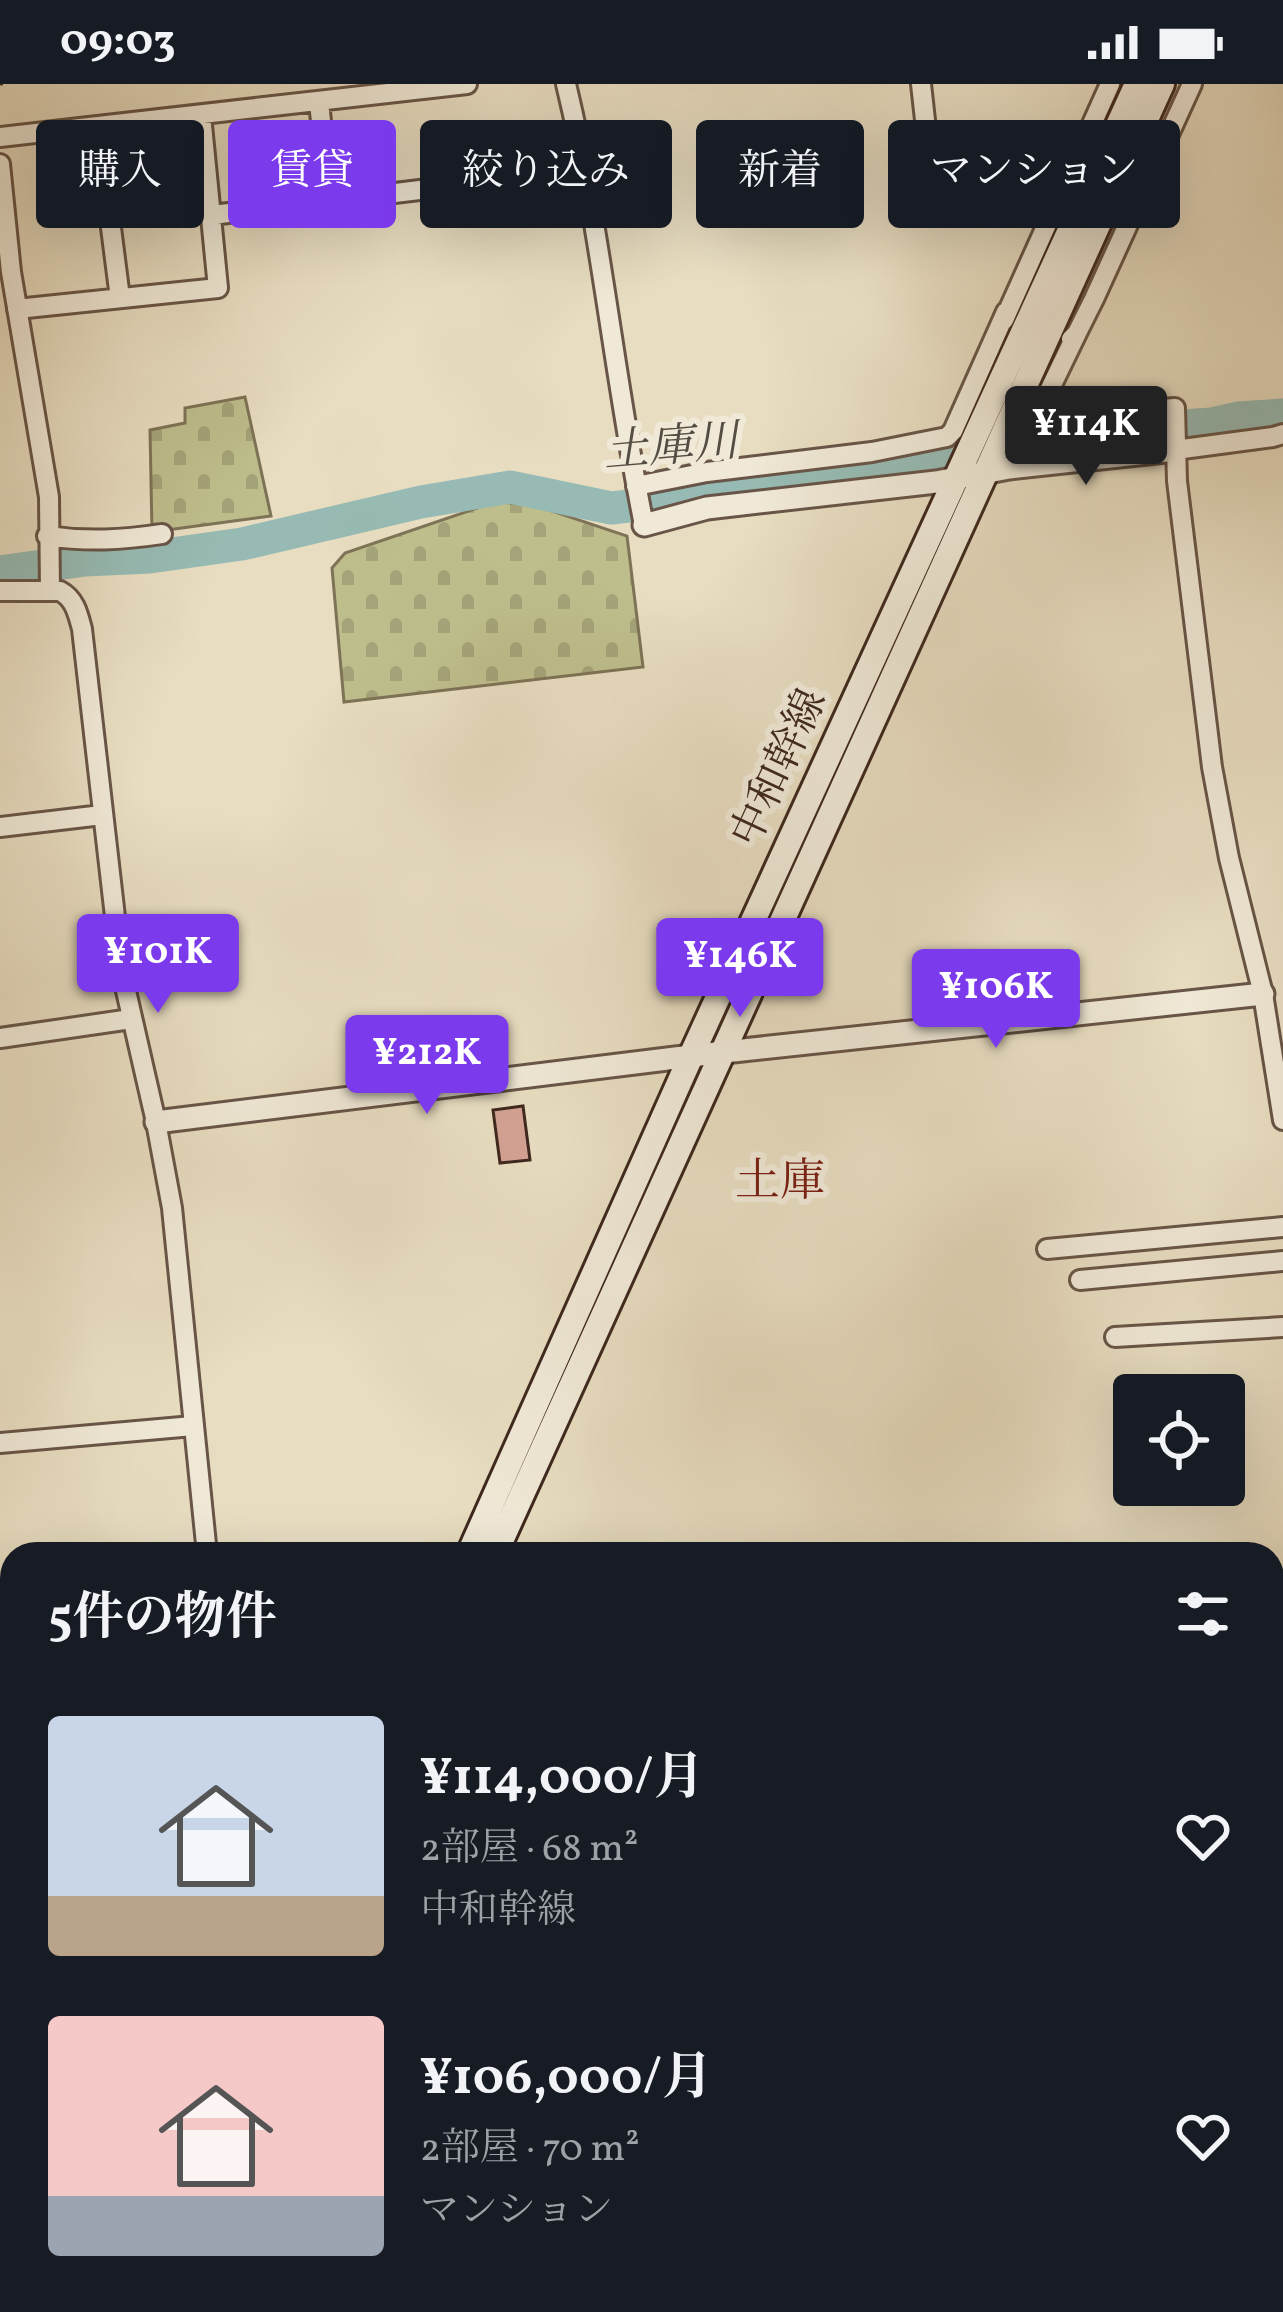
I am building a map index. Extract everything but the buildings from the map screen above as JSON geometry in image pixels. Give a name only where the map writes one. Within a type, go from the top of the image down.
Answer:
[{"type":"main road","name":"中和幹線","points":[[474,1542],[691,1056],[1137,84]]},
{"type":"main road","name":"中和幹線","points":[[500,1542],[1162,84]]},
{"type":"street","points":[[155,120],[466,84]]},
{"type":"street","points":[[566,84],[574,120]]},
{"type":"street","points":[[921,84],[925,120]]},
{"type":"street","points":[[636,486],[946,437],[1109,84]]},
{"type":"street","points":[[1192,84],[1047,395],[1045,409],[1056,417],[1175,408],[1188,579],[1212,767],[1229,858],[1270,1002],[1283,1120]]},
{"type":"street","points":[[320,102],[322,120]]},
{"type":"street","points":[[17,309],[218,288],[202,115]]},
{"type":"street","points":[[0,137],[36,133]]},
{"type":"street","points":[[0,164],[6,273],[17,309],[49,497],[50,590]]},
{"type":"street","points":[[212,215],[228,213]]},
{"type":"street","points":[[111,228],[120,298]]},
{"type":"street","points":[[595,228],[644,525],[707,508],[991,466],[1175,450],[1283,434]]},
{"type":"street","points":[[976,435],[1006,312]]},
{"type":"street","points":[[1032,376],[1077,333]]},
{"type":"street","points":[[47,536],[95,541],[161,534]]},
{"type":"street","points":[[0,591],[50,590],[67,595],[82,629],[114,922],[174,1226],[206,1542]]},
{"type":"street","points":[[0,826],[102,814]]},
{"type":"street","points":[[156,1122],[724,1052],[1270,1002]]},
{"type":"street","points":[[0,1038],[131,1019]]},
{"type":"street","points":[[1047,1249],[1283,1227]]},
{"type":"street","points":[[1079,1280],[1283,1261]]},
{"type":"street","points":[[1114,1337],[1283,1327]]},
{"type":"street","points":[[0,1443],[193,1426]]},
{"type":"green space","points":[[245,397],[271,516],[152,532],[150,430],[185,423],[185,408]]},
{"type":"green space","points":[[495,502],[531,504],[627,536],[643,667],[344,702],[332,568],[345,553]]},
{"type":"waterway","name":"土庫川","points":[[0,572],[242,544],[421,502],[510,487],[611,508],[1090,432],[1283,415]]},
{"type":"district","name":"土庫","points":[[780,1183]]}]
